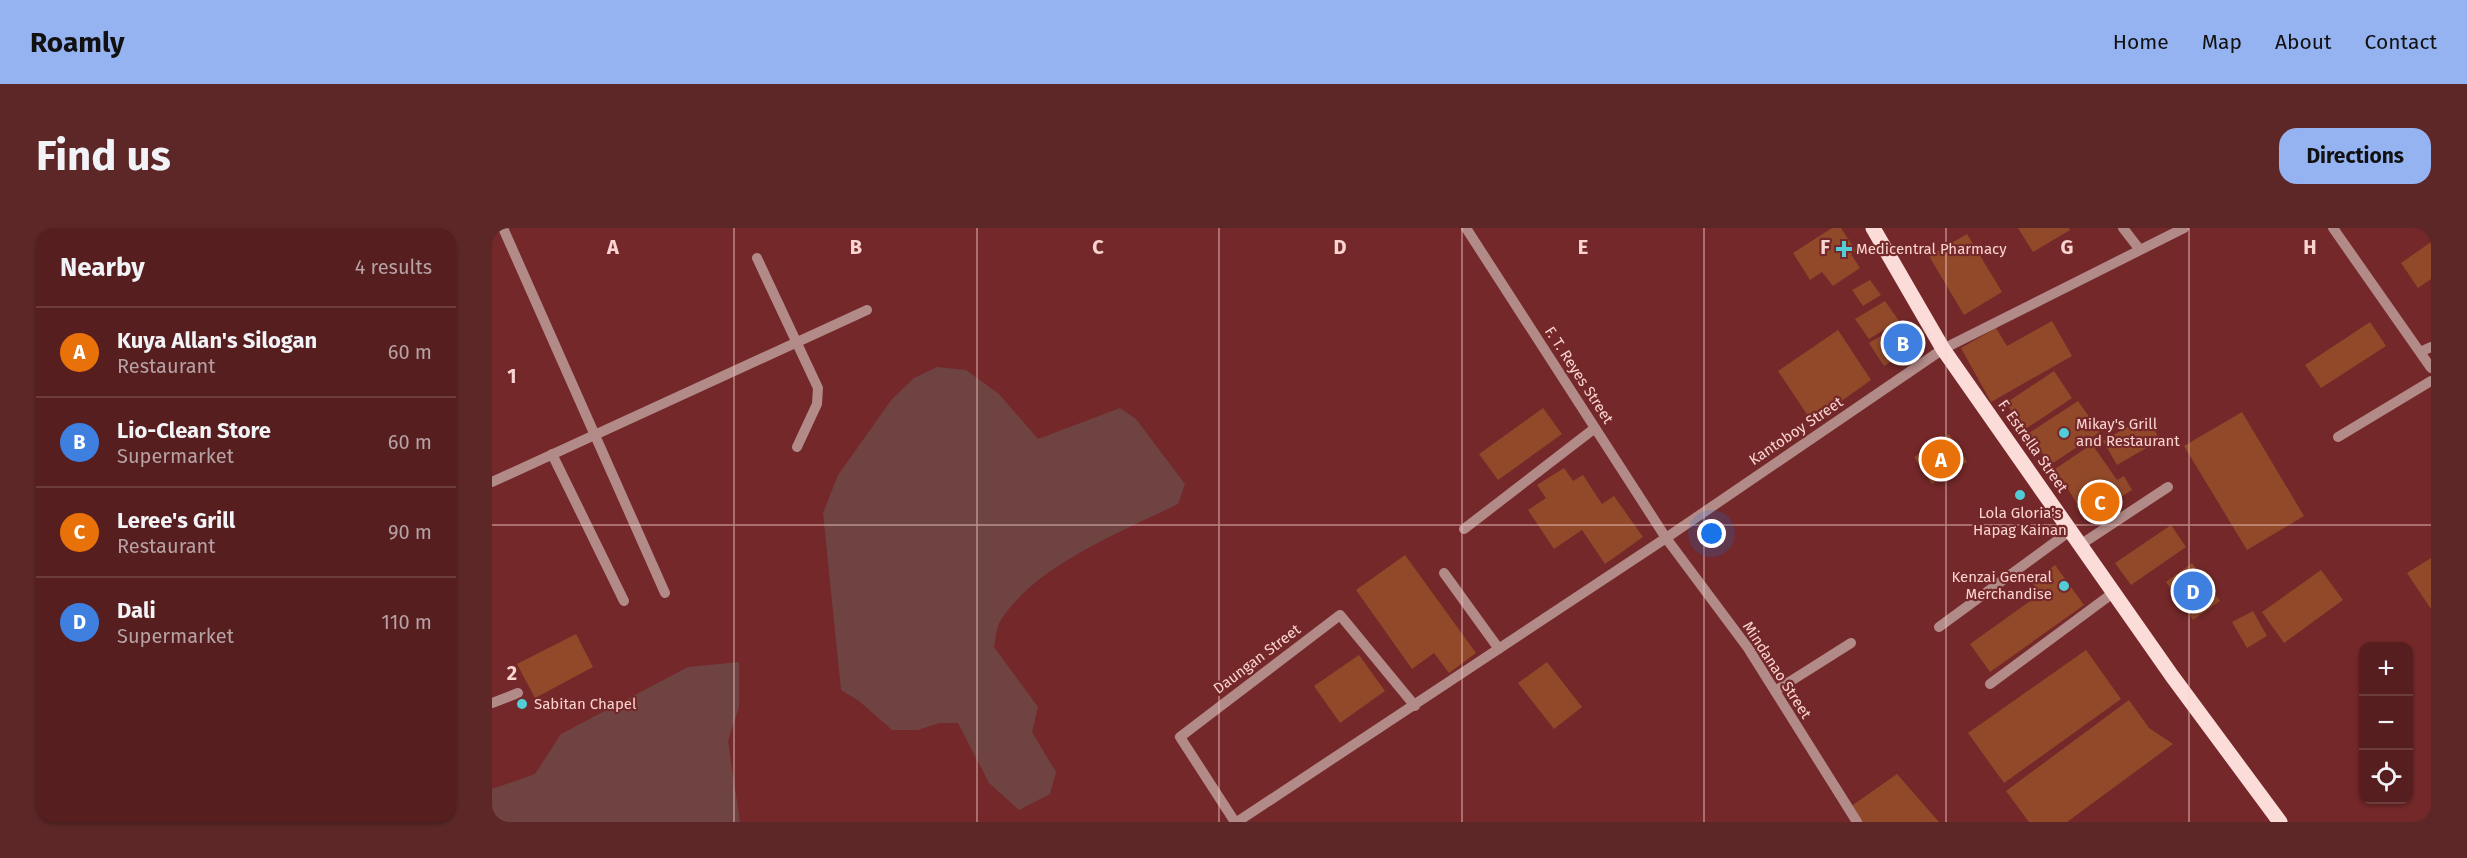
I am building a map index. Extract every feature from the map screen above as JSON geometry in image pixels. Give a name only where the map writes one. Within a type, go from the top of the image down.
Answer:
[{"type":"main road","name":"F. Estrella Street","points":[[1874,228],[1943,349],[2114,593],[2280,822]]},
{"type":"street","points":[[503,228],[665,593]]},
{"type":"street","name":"F. T. Reyes Street","points":[[1466,228],[1666,538]]},
{"type":"street","points":[[2123,228],[2140,250]]},
{"type":"street","name":"Kantoboy Street","points":[[1666,538],[1943,349],[2184,228]]},
{"type":"street","points":[[2333,228],[2431,368]]},
{"type":"street","points":[[757,258],[818,388],[817,405],[797,447]]},
{"type":"street","points":[[492,482],[867,310]]},
{"type":"street","points":[[2420,352],[2431,347]]},
{"type":"street","points":[[2338,437],[2431,381]]},
{"type":"street","points":[[1464,530],[1595,428]]},
{"type":"street","points":[[552,454],[624,601]]},
{"type":"street","points":[[2080,545],[2168,487]]},
{"type":"street","points":[[1939,627],[2070,531]]},
{"type":"street","name":"Daungan Street","points":[[1415,706],[1340,615],[1180,737],[1236,822],[1415,706],[1666,538]]},
{"type":"street","name":"Mindanao Street","points":[[1666,538],[1748,648],[1857,822]]},
{"type":"street","points":[[1444,573],[1499,649]]},
{"type":"street","points":[[1990,684],[2114,593]]},
{"type":"street","points":[[1774,691],[1851,643]]},
{"type":"street","points":[[492,702],[518,693]]},
{"type":"shaded area","points":[[937,367],[966,370],[999,394],[1038,439],[1120,408],[1136,419],[1185,484],[1178,504],[1081,552],[1057,567],[1016,600],[999,623],[994,647],[1038,707],[1032,732],[1056,772],[1050,794],[1019,810],[989,783],[958,723],[939,723],[918,730],[892,730],[859,701],[841,690],[823,513],[838,475],[892,399],[914,378]]},
{"type":"shaded area","points":[[739,662],[739,707],[728,741],[740,822],[492,822],[492,789],[535,774],[561,734],[688,667]]},
{"type":"building","points":[[1832,228],[1841,228],[1856,251],[1851,254],[1860,268],[1833,286],[1822,272],[1810,280],[1793,253]]},
{"type":"building","points":[[2018,228],[2069,228],[2070,230],[2033,252]]},
{"type":"building","points":[[1967,234],[2002,292],[1964,315],[1929,256]]},
{"type":"building","points":[[2431,242],[2431,279],[2418,288],[2401,263]]},
{"type":"building","points":[[1870,280],[1881,295],[1863,306],[1852,290]]},
{"type":"building","points":[[1885,301],[1899,321],[1869,339],[1855,319]]},
{"type":"building","points":[[2052,321],[2072,356],[1991,402],[1961,348],[1996,328],[2007,346]]},
{"type":"building","points":[[2370,322],[2386,346],[2321,388],[2305,365]]},
{"type":"building","points":[[1900,324],[1915,347],[1884,366],[1869,343]]},
{"type":"building","points":[[1838,330],[1871,380],[1812,422],[1778,371]]},
{"type":"building","points":[[2054,371],[2072,398],[2024,430],[2006,403]]},
{"type":"building","name":"Mikay's Grill and Restaurant","points":[[2078,401],[2100,432],[2050,465],[2029,433]]},
{"type":"building","points":[[1543,408],[1562,434],[1498,480],[1479,454]]},
{"type":"building","points":[[2242,412],[2304,516],[2247,550],[2184,446]]},
{"type":"building","points":[[2146,416],[2160,440],[2117,465],[2103,441]]},
{"type":"building","points":[[1949,434],[1967,462],[1932,484],[1914,457]]},
{"type":"building","points":[[2092,444],[2117,480],[2124,476],[2132,490],[2085,520],[2055,469]]},
{"type":"building","points":[[1564,468],[1573,481],[1583,475],[1602,504],[1614,496],[1643,537],[1605,564],[1582,530],[1554,549],[1528,510],[1546,498],[1537,485]]},
{"type":"building","points":[[2171,525],[2186,547],[2131,585],[2115,563]]},
{"type":"building","points":[[1405,555],[1476,653],[1449,673],[1434,653],[1412,669],[1356,590]]},
{"type":"building","points":[[2431,558],[2431,609],[2407,573]]},
{"type":"building","points":[[2192,563],[2220,601],[2193,620],[2166,582]]},
{"type":"building","points":[[2055,565],[2084,605],[1990,672],[1970,644],[2040,594],[2032,582]]},
{"type":"building","points":[[2321,570],[2343,600],[2284,643],[2262,612]]},
{"type":"building","points":[[2253,611],[2267,636],[2247,648],[2232,622]]},
{"type":"building","points":[[576,634],[593,667],[535,698],[517,664]]},
{"type":"building","points":[[2086,650],[2121,699],[2004,783],[1968,733]]},
{"type":"building","points":[[1359,655],[1385,691],[1340,723],[1314,686]]},
{"type":"building","points":[[1547,662],[1582,707],[1554,729],[1518,683]]},
{"type":"building","points":[[2129,700],[2149,728],[2173,744],[2067,822],[2029,822],[2006,791]]},
{"type":"building","points":[[1897,774],[1939,822],[1858,822],[1847,809]]},
{"type":"place","name":"Medicentral Pharmacy","points":[[1844,249]]},
{"type":"place","name":"Lio-Clean Store","points":[[1903,343]]},
{"type":"place","name":"Mikay's Grill and Restaurant","points":[[2064,433]]},
{"type":"place","name":"Kuya Allan's Silogan","points":[[1941,459]]},
{"type":"place","name":"Lola Gloria's Hapag Kainan","points":[[2020,495]]},
{"type":"place","name":"Leree's Grill","points":[[2100,502]]},
{"type":"place","name":"Kenzai General Merchandise","points":[[2064,586]]},
{"type":"place","name":"Dali","points":[[2193,591]]},
{"type":"place","name":"Sabitan Chapel","points":[[522,704]]}]
